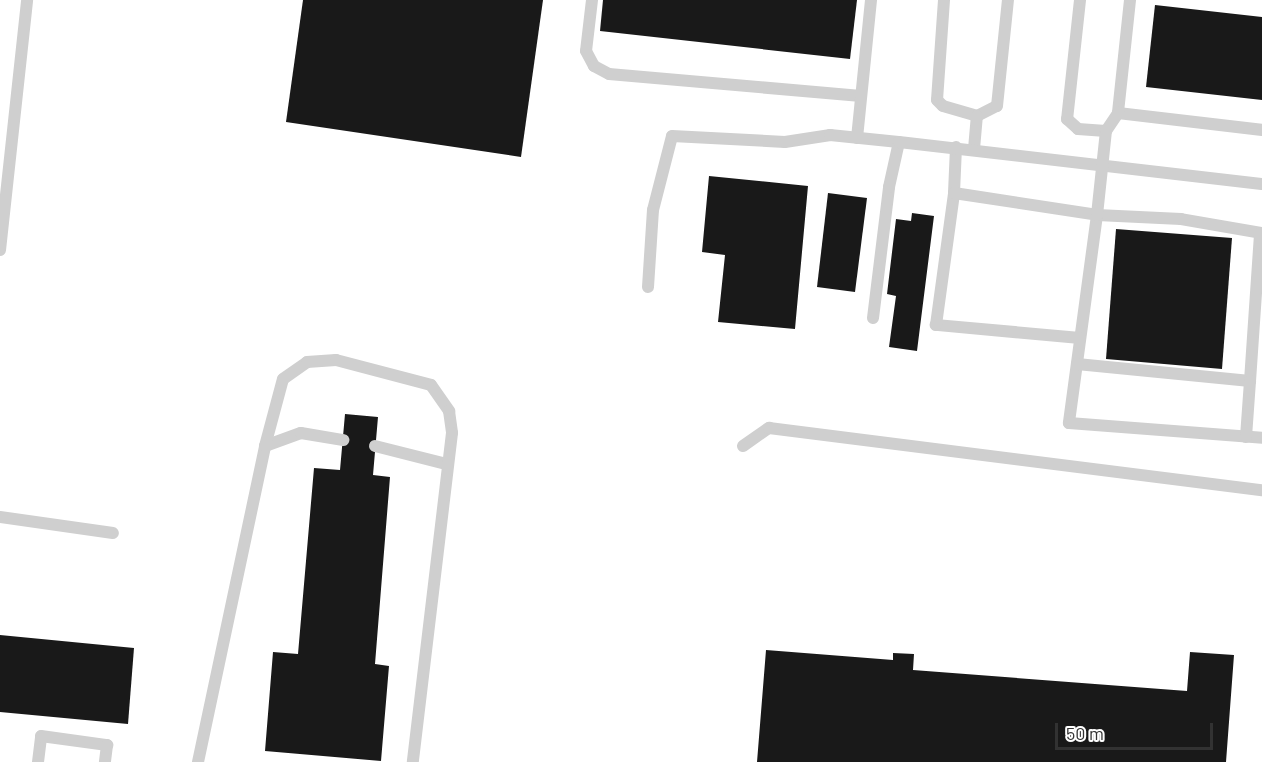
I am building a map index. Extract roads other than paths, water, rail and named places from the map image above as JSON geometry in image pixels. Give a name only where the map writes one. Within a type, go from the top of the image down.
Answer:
[{"type":"lane","points":[[0,250],[27,0]]},
{"type":"lane","points":[[592,0],[586,51],[594,66],[609,74],[861,96]]},
{"type":"lane","points":[[857,138],[871,0]]},
{"type":"lane","points":[[944,0],[937,100],[944,106],[977,116],[997,106],[1008,0]]},
{"type":"lane","points":[[1080,0],[1067,119],[1078,129],[1106,131]]},
{"type":"lane","points":[[1130,0],[1118,113],[1106,131],[1069,423],[1262,438]]},
{"type":"lane","points":[[1118,113],[1262,130]]},
{"type":"lane","points":[[974,149],[977,116]]},
{"type":"lane","points":[[648,287],[653,210],[672,136],[785,142],[830,135],[974,149],[1262,184]]},
{"type":"lane","points":[[873,318],[889,187],[899,142]]},
{"type":"lane","points":[[956,147],[954,194],[936,325],[1080,338]]},
{"type":"lane","points":[[954,194],[1097,215],[1182,219],[1261,233],[1246,437]]},
{"type":"lane","points":[[198,762],[265,446],[283,379],[307,362],[336,360],[431,385],[449,411],[452,433],[446,464],[413,762]]},
{"type":"lane","points":[[1077,364],[1250,381]]},
{"type":"lane","points":[[743,446],[769,428],[1262,490]]},
{"type":"lane","points":[[265,446],[301,433],[343,440]]},
{"type":"lane","points":[[375,446],[446,464]]},
{"type":"lane","points":[[0,517],[113,533]]},
{"type":"lane","points":[[38,762],[41,736],[107,745],[105,762]]}]
